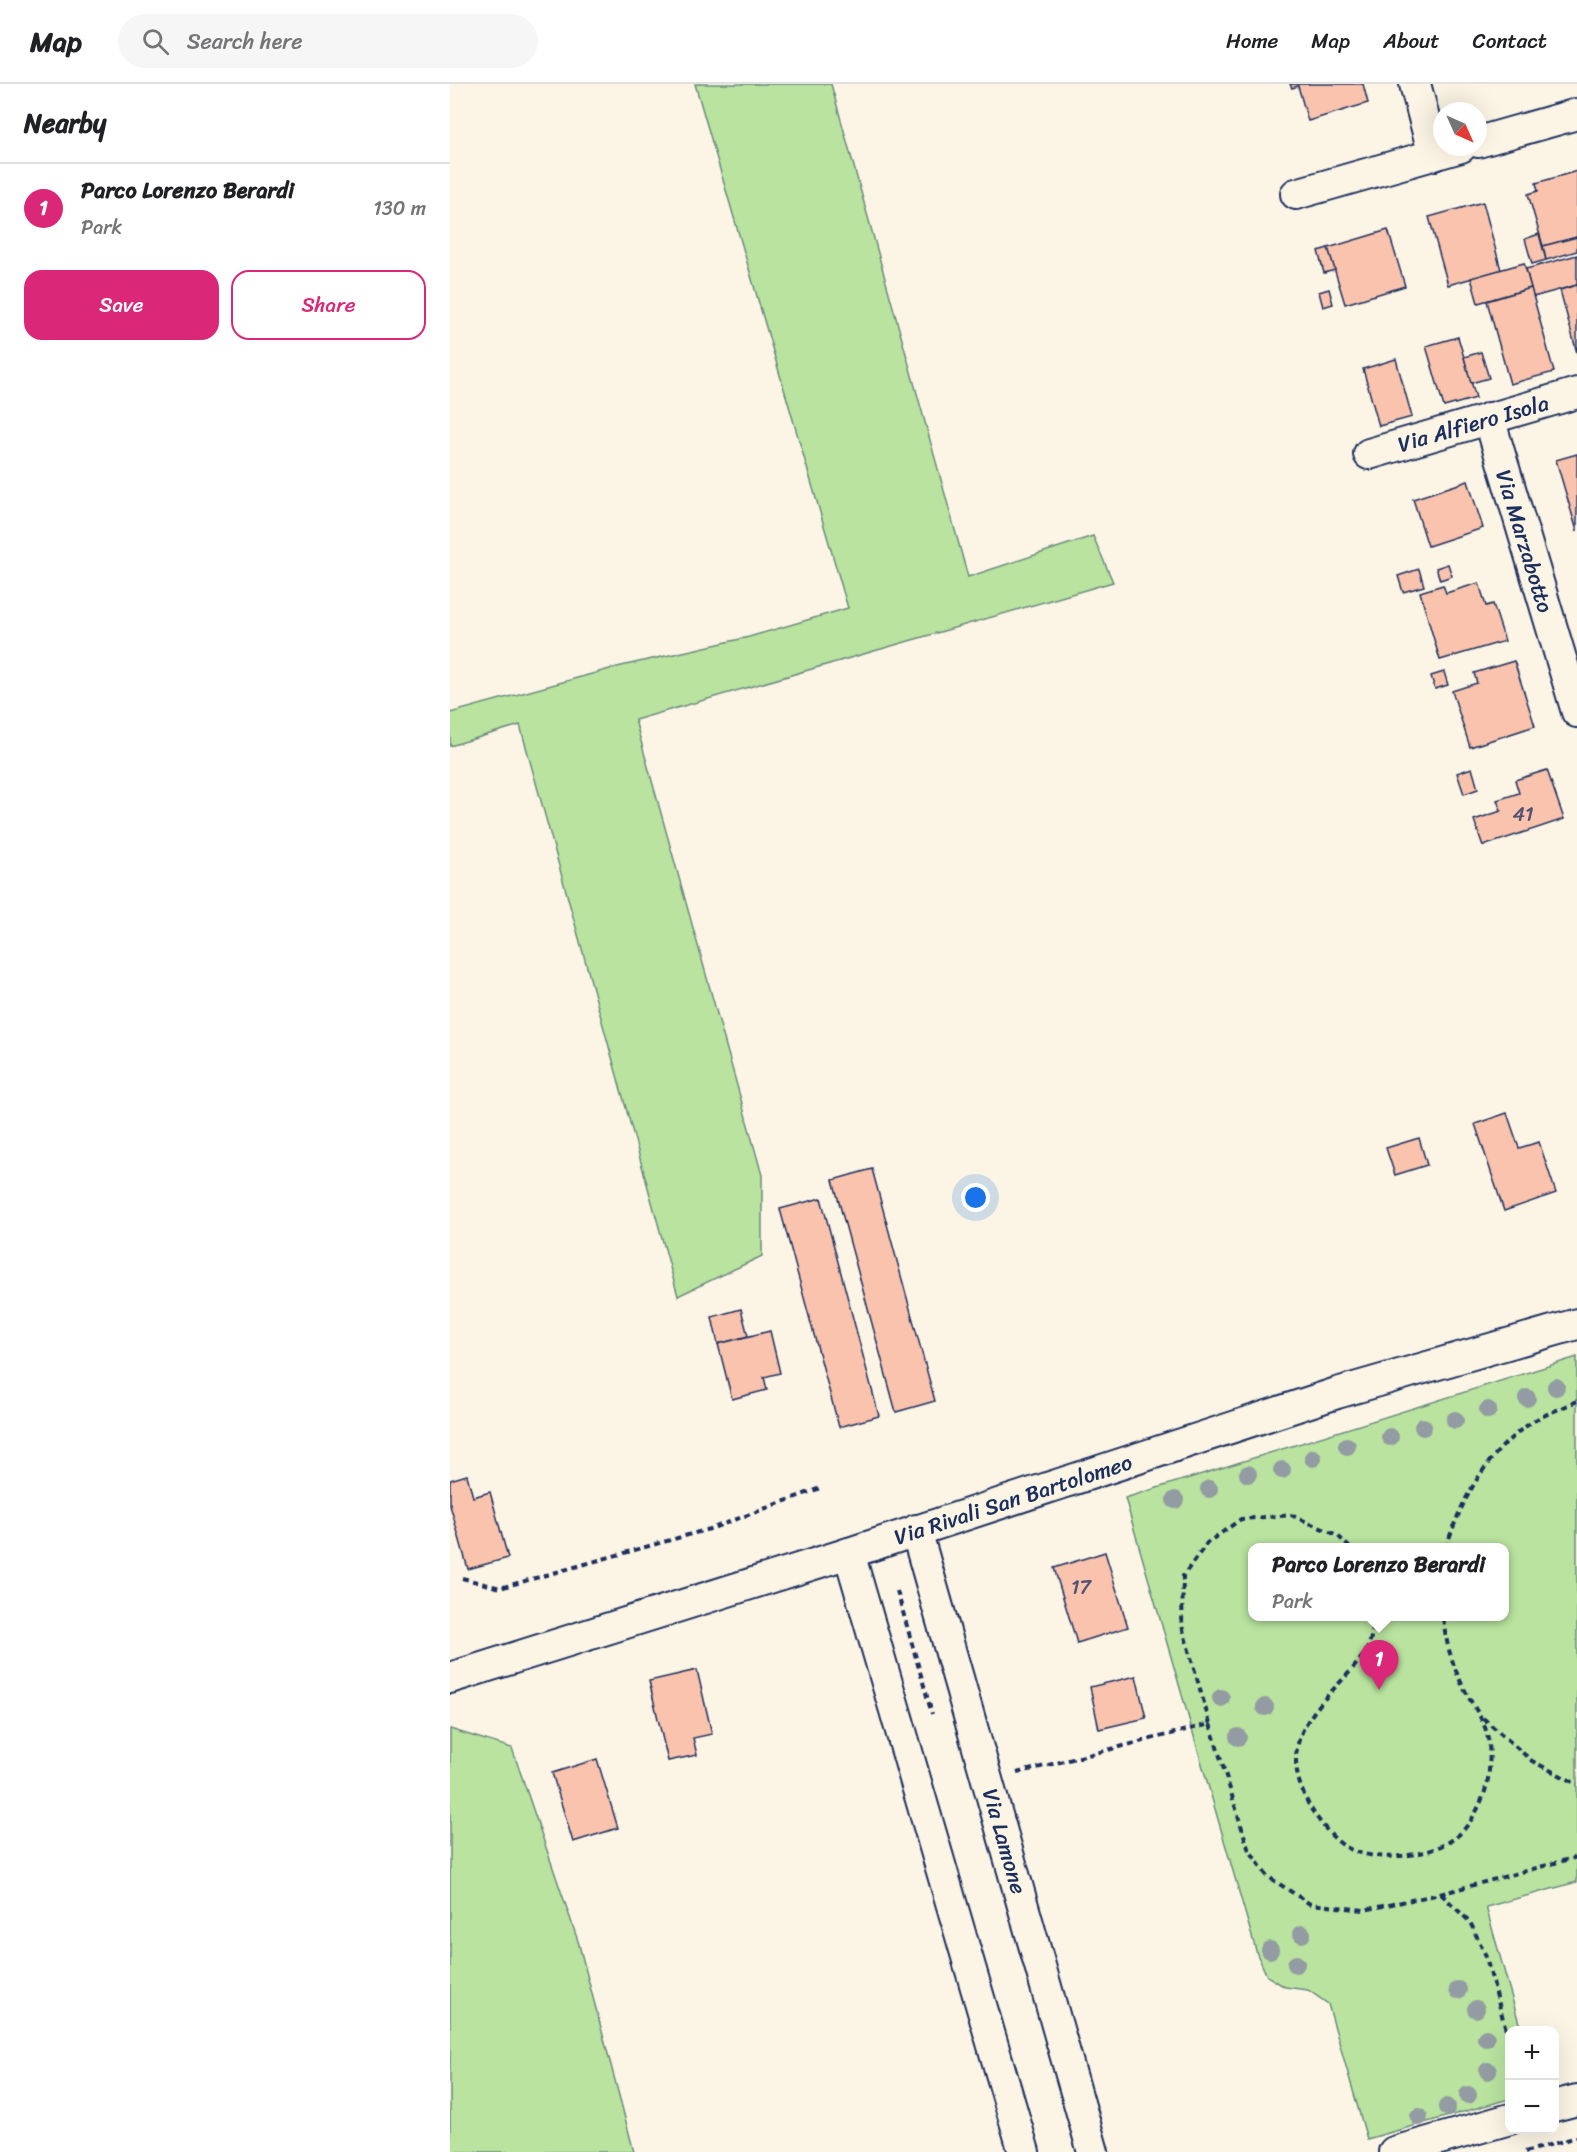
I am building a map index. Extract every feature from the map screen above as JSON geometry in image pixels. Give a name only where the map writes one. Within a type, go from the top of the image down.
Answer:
[{"type":"street","points":[[1415,84],[1433,125]]},
{"type":"street","points":[[1487,139],[1577,114]]},
{"type":"street","points":[[1296,194],[1433,155]]},
{"type":"street","name":"Via Alfiero Isola","points":[[1369,454],[1577,393]]},
{"type":"street","name":"Via Marzabotto","points":[[1489,418],[1575,701]]},
{"type":"street","name":"Via Rivali San Bartolomeo","points":[[450,1678],[849,1552],[1337,1393],[1577,1324]]},
{"type":"street","name":"Via Lamone","points":[[916,1530],[1093,2152]]},
{"type":"street","points":[[849,1552],[1024,2152]]},
{"type":"street","points":[[1559,2105],[1577,2100]]},
{"type":"street","points":[[1394,2152],[1505,2120]]},
{"type":"path","points":[[1448,1543],[1453,1527],[1487,1464],[1512,1439],[1538,1419],[1577,1401]]},
{"type":"path","points":[[462,1578],[500,1588],[713,1528],[824,1486]]},
{"type":"path","points":[[1345,1543],[1337,1535],[1291,1515],[1241,1520],[1207,1543],[1183,1576],[1182,1626],[1248,1848],[1268,1876],[1310,1904],[1364,1910],[1440,1894],[1577,1857]]},
{"type":"path","points":[[1375,1621],[1367,1649],[1306,1724],[1296,1758],[1300,1790],[1318,1820],[1347,1847],[1384,1858],[1424,1852],[1455,1837],[1478,1810],[1490,1773],[1490,1741],[1483,1718],[1459,1679],[1445,1637],[1443,1621]]},
{"type":"path","points":[[1483,1718],[1532,1761],[1577,1784]]},
{"type":"path","points":[[988,1781],[1210,1724]]},
{"type":"path","points":[[1440,1894],[1470,1922],[1485,1954],[1505,2029]]},
{"type":"path","points":[[1525,2152],[1577,2137]]},
{"type":"green space","points":[[695,84],[831,84],[968,577],[1093,536],[1113,582],[635,720],[762,1175],[762,1256],[678,1296],[520,725],[450,746],[450,713],[617,667],[749,637],[848,608]]},
{"type":"green space","points":[[1577,1357],[1577,1882],[1486,1907],[1520,2026],[1505,2026],[1505,2100],[1367,2139],[1328,2004],[1308,1990],[1285,1987],[1267,1976],[1257,1954],[1125,1498]]},
{"type":"green space","points":[[450,1729],[512,1748],[578,1941],[634,2152],[450,2152]]},
{"type":"building","points":[[1290,84],[1363,84],[1368,103],[1308,121],[1298,86],[1292,88]]},
{"type":"building","points":[[1577,171],[1577,237],[1543,246],[1528,194],[1538,191],[1536,183]]},
{"type":"building","points":[[1483,202],[1501,270],[1448,285],[1429,217]]},
{"type":"building","points":[[1388,230],[1405,286],[1345,304],[1328,248]]},
{"type":"building","points":[[1539,234],[1546,260],[1532,264],[1525,239]]},
{"type":"building","points":[[1577,237],[1577,251],[1546,260],[1543,246]]},
{"type":"building","points":[[1328,248],[1335,270],[1324,273],[1318,251]]},
{"type":"building","points":[[1577,255],[1577,285],[1533,297],[1526,269]]},
{"type":"building","points":[[1524,263],[1531,288],[1478,303],[1471,278]]},
{"type":"building","points":[[1577,285],[1577,353],[1560,290]]},
{"type":"building","points":[[1531,288],[1554,372],[1510,384],[1487,301]]},
{"type":"building","points":[[1329,289],[1333,304],[1323,307],[1319,292]]},
{"type":"building","points":[[1458,337],[1476,398],[1444,407],[1426,346]]},
{"type":"building","points":[[1481,352],[1489,378],[1471,383],[1464,357]]},
{"type":"building","points":[[1396,359],[1412,417],[1379,426],[1363,369]]},
{"type":"building","points":[[1577,454],[1577,531],[1556,460]]},
{"type":"building","points":[[1468,481],[1483,528],[1428,546],[1413,499]]},
{"type":"building","points":[[1448,564],[1452,576],[1440,580],[1436,568]]},
{"type":"building","points":[[1419,569],[1424,586],[1403,592],[1398,576]]},
{"type":"building","points":[[1479,583],[1486,606],[1493,604],[1505,641],[1440,660],[1420,592],[1443,585],[1446,593]]},
{"type":"building","points":[[1514,661],[1535,726],[1470,747],[1452,691],[1477,683],[1474,673]]},
{"type":"building","points":[[1444,672],[1448,685],[1435,689],[1431,676]]},
{"type":"building","points":[[1472,768],[1478,789],[1464,794],[1457,773]]},
{"type":"building","points":[[1547,770],[1564,819],[1483,846],[1474,820],[1501,811],[1497,800],[1519,793],[1515,780]]},
{"type":"building","points":[[1507,1113],[1519,1148],[1539,1142],[1556,1193],[1504,1211],[1475,1124]]},
{"type":"building","points":[[1419,1138],[1427,1165],[1395,1175],[1386,1148]]},
{"type":"building","points":[[872,1169],[935,1401],[896,1412],[833,1180]]},
{"type":"building","points":[[821,1198],[879,1416],[839,1427],[780,1209]]},
{"type":"building","points":[[741,1309],[748,1336],[718,1344],[712,1317]]},
{"type":"building","points":[[770,1331],[780,1373],[764,1377],[767,1390],[732,1399],[718,1344]]},
{"type":"building","points":[[467,1475],[473,1497],[490,1492],[508,1558],[468,1569],[450,1505],[450,1480]]},
{"type":"building","points":[[1105,1552],[1128,1627],[1077,1643],[1054,1568]]},
{"type":"building","points":[[697,1670],[712,1734],[693,1738],[697,1755],[668,1761],[649,1681]]},
{"type":"building","points":[[1136,1676],[1146,1718],[1099,1729],[1090,1687]]},
{"type":"building","points":[[597,1759],[618,1828],[573,1842],[552,1773]]},
{"type":"place","name":"Parco Lorenzo Berardi","points":[[1379,1690]]}]
